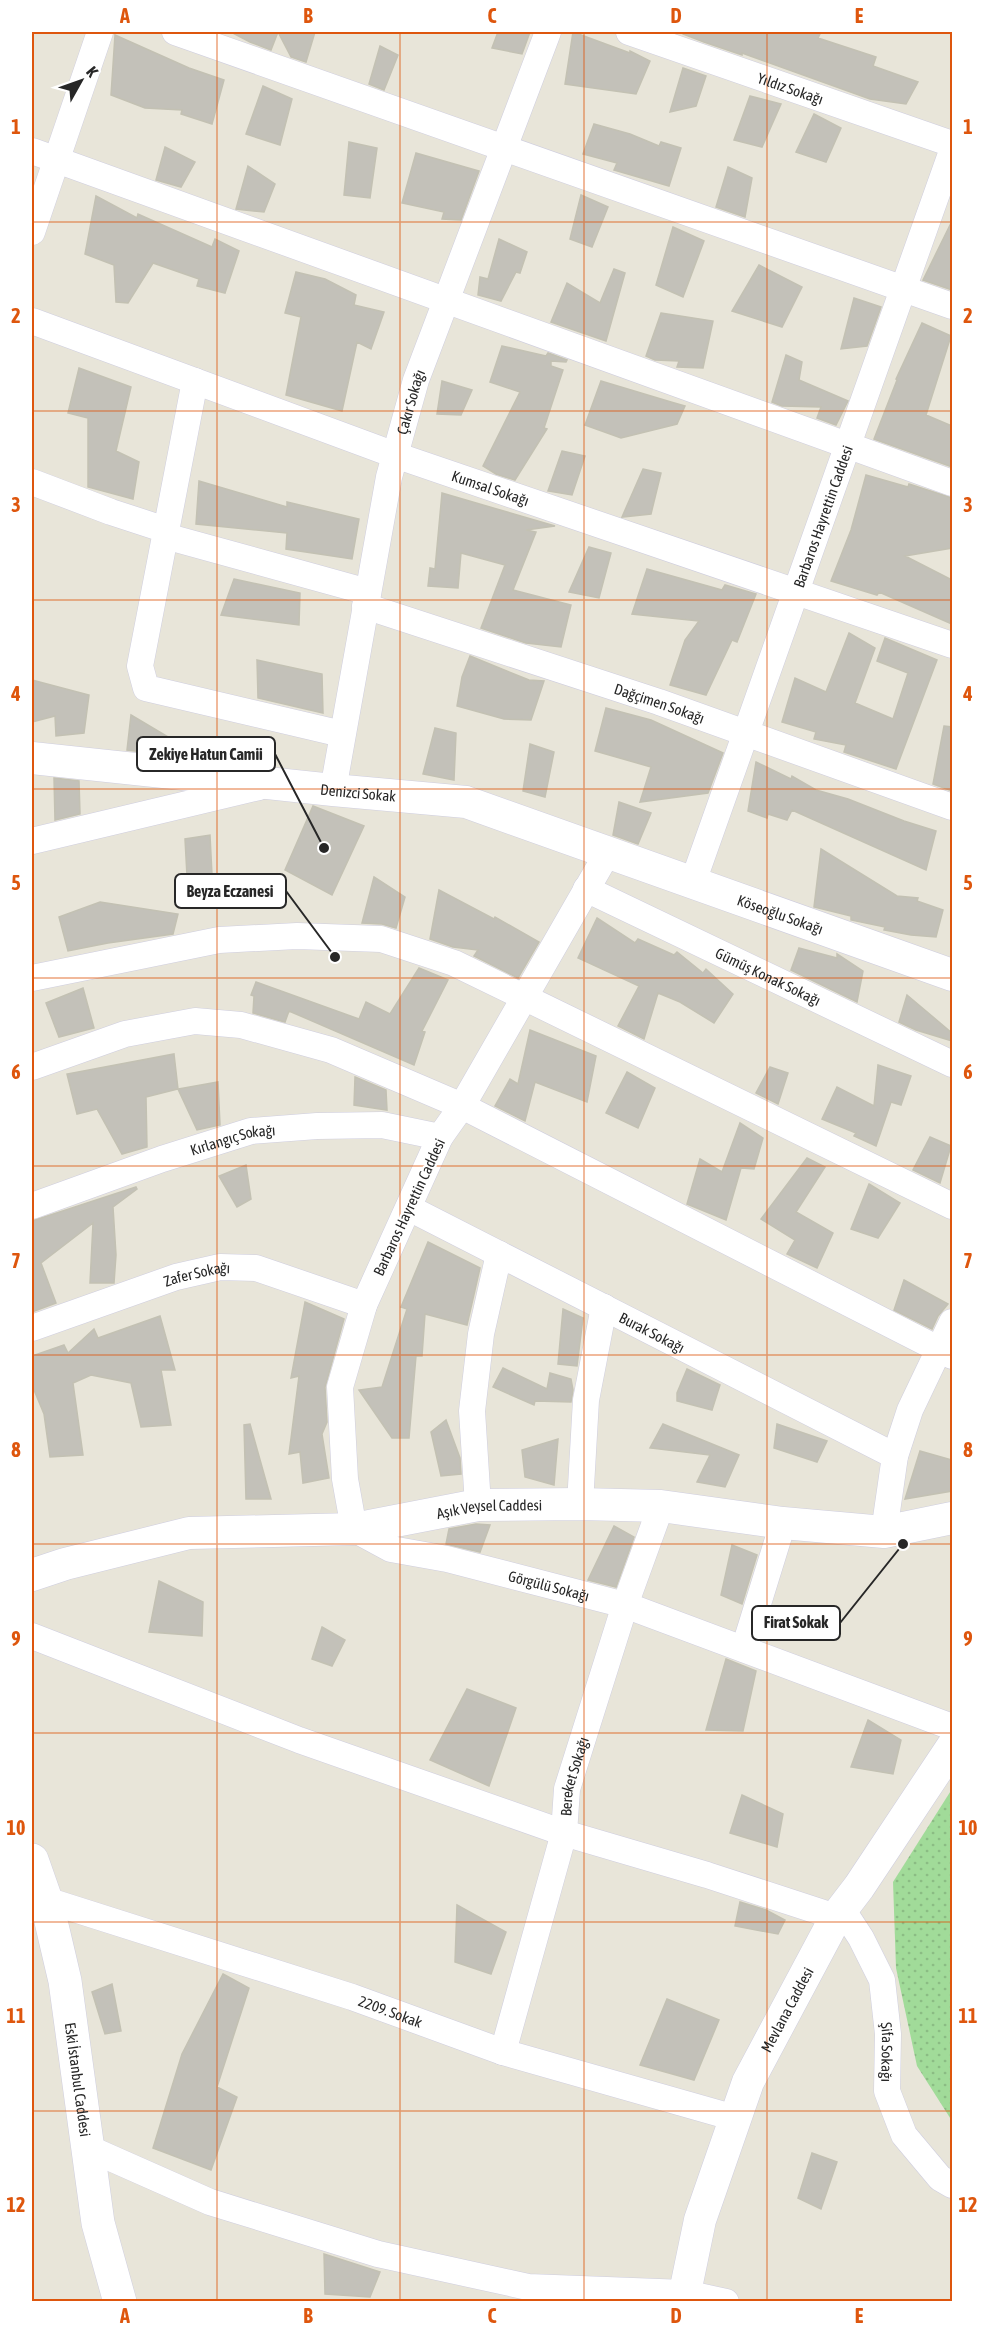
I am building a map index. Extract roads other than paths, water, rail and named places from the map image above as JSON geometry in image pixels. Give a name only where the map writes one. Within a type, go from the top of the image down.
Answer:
[{"type":"main road","name":"Eski İstanbul Caddesi","points":[[32,1860],[46,1900],[64,1981],[98,2223],[120,2301]]},
{"type":"street","points":[[32,232],[100,32]]},
{"type":"street","points":[[175,32],[952,306]]},
{"type":"street","name":"Çakır Sokağı","points":[[333,790],[389,477],[416,380],[548,32]]},
{"type":"street","name":"Yıldız Sokağı","points":[[629,32],[952,144]]},
{"type":"street","points":[[32,151],[952,483]]},
{"type":"street","name":"Barbaros Hayrettin Caddesi","points":[[693,882],[952,151]]},
{"type":"street","name":"Kumsal Sokağı","points":[[32,321],[395,455],[952,645]]},
{"type":"street","points":[[195,381],[140,666],[146,688],[342,734]]},
{"type":"street","name":"Dağçimen Sokağı","points":[[32,482],[166,533],[367,599],[952,807]]},
{"type":"street","name":"Denizci Sokak","points":[[32,758],[466,802],[608,852]]},
{"type":"street","points":[[32,841],[272,784]]},
{"type":"street","name":"Barbaros Hayrettin Caddesi","points":[[354,1528],[345,1479],[340,1387],[364,1305],[440,1137],[462,1106],[608,852]]},
{"type":"street","name":"Köseoğlu Sokağı","points":[[608,852],[952,975]]},
{"type":"street","name":"Gümüş Konak Sokağı","points":[[586,889],[952,1064]]},
{"type":"street","points":[[32,978],[219,940],[297,936],[381,939],[454,963],[952,1206]]},
{"type":"street","points":[[32,1066],[125,1034],[195,1021],[241,1025],[331,1050],[462,1106],[946,1353]]},
{"type":"street","name":"Kırlangıç Sokağı","points":[[32,1206],[162,1159],[251,1131],[316,1126],[382,1125],[440,1137]]},
{"type":"street","name":"Burak Sokağı","points":[[409,1208],[896,1456]]},
{"type":"street","points":[[478,1505],[472,1411],[481,1334],[499,1254]]},
{"type":"street","name":"Zafer Sokağı","points":[[32,1328],[176,1277],[220,1267],[256,1268],[364,1305]]},
{"type":"street","points":[[580,1504],[586,1400],[603,1307]]},
{"type":"street","points":[[884,1532],[896,1456],[910,1410],[946,1353],[952,1322]]},
{"type":"street","name":"Aşık Veysel Caddesi","points":[[32,1575],[65,1564],[189,1533],[354,1528],[478,1505],[661,1506],[783,1523],[884,1532],[952,1518]]},
{"type":"street","name":"Bereket Sokağı","points":[[503,2052],[564,1833],[567,1789],[626,1605],[661,1506]]},
{"type":"street","points":[[744,1649],[783,1523]]},
{"type":"street","name":"Görgülü Sokağı","points":[[354,1528],[391,1549],[447,1560],[626,1605],[952,1727]]},
{"type":"street","points":[[32,1636],[300,1740],[564,1833],[839,1913]]},
{"type":"street","name":"Mevlana Caddesi","points":[[684,2297],[700,2220],[748,2082],[839,1913],[859,1887],[952,1747]]},
{"type":"street","name":"2209. Sokak","points":[[46,1900],[352,1997],[503,2052],[735,2118]]},
{"type":"street","name":"Şifa Sokağı","points":[[839,1913],[861,1938],[882,1980],[888,2034],[887,2091],[904,2135],[940,2178],[952,2185]]},
{"type":"street","points":[[88,2148],[210,2202],[378,2254],[528,2287],[726,2301]]},
{"type":"place","name":"Zekiye Hatun Camii","points":[[324,848]]},
{"type":"place","name":"Beyza Eczanesi","points":[[335,957]]},
{"type":"place","name":"Firat Sokak","points":[[903,1544]]}]
